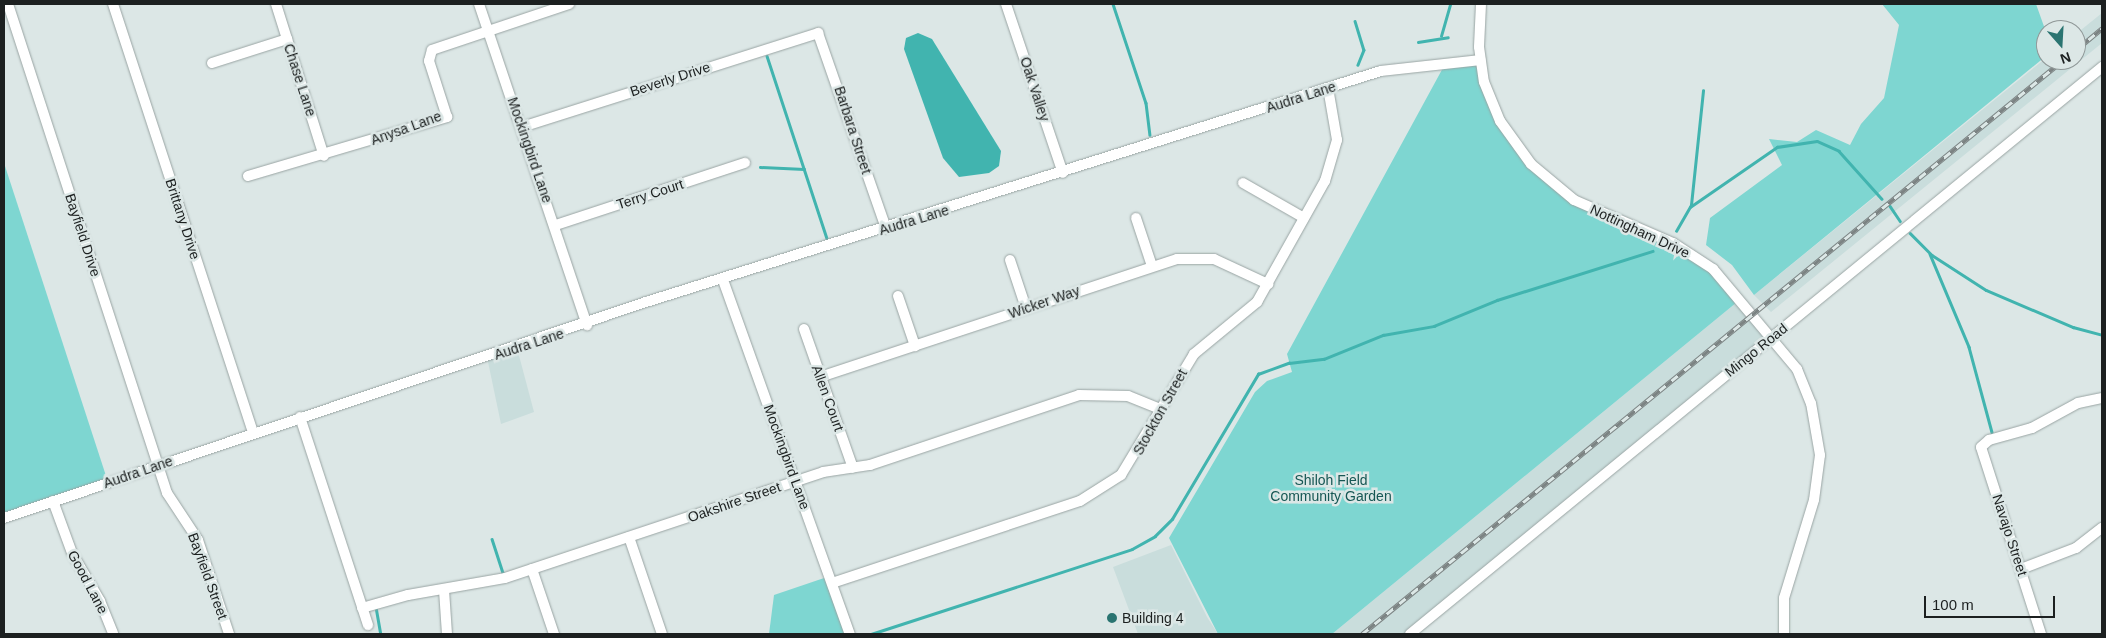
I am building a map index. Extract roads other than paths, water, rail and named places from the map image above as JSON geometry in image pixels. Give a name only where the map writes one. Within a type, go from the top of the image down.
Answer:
[{"type":"street","name":"Bayfield Drive","points":[[8,4],[158,465]]},
{"type":"street","name":"Brittany Drive","points":[[113,4],[253,433]]},
{"type":"street","name":"Chase Lane","points":[[276,4],[324,156]]},
{"type":"street","name":"Mockingbird Lane","points":[[479,4],[556,225],[587,325]]},
{"type":"street","name":"Anysa Lane","points":[[248,176],[324,156],[447,117],[429,52],[488,30],[569,4]]},
{"type":"street","name":"Oak Valley","points":[[1006,4],[1063,173]]},
{"type":"street","points":[[1480,60],[1481,4]]},
{"type":"street","name":"Beverly Drive","points":[[522,127],[818,33]]},
{"type":"street","name":"Barbara Street","points":[[818,33],[886,228]]},
{"type":"street","points":[[212,64],[287,39]]},
{"type":"street","name":"Audra Lane","points":[[4,518],[300,417],[723,280],[1388,69],[1480,60]]},
{"type":"street","name":"Nottingham Drive","points":[[1480,60],[1500,121],[1539,173],[1584,206],[1688,251],[1727,281],[1797,369],[1811,403],[1820,455],[1814,500],[1784,598],[1784,634]]},
{"type":"street","name":"Mingo Road","points":[[1410,634],[2102,66]]},
{"type":"street","name":"Stockton Street","points":[[832,583],[1096,494],[1132,463],[1194,354],[1247,313],[1268,284],[1329,173],[1336,148],[1336,117],[1328,88]]},
{"type":"street","name":"Terry Court","points":[[556,225],[745,162]]},
{"type":"street","points":[[1243,184],[1304,218]]},
{"type":"street","points":[[1136,218],[1152,266]]},
{"type":"street","name":"Wicker Way","points":[[820,376],[1152,266],[1206,258],[1268,284]]},
{"type":"street","points":[[1010,260],[1026,308]]},
{"type":"street","name":"Mockingbird Lane","points":[[723,280],[850,634]]},
{"type":"street","points":[[898,296],[915,346]]},
{"type":"street","name":"Allen Court","points":[[804,329],[853,468]]},
{"type":"street","name":"Oakshire Street","points":[[362,608],[532,569],[795,481],[853,468],[1084,394],[1128,396],[1161,409]]},
{"type":"street","name":"Navajo Street","points":[[2041,634],[2021,568],[1982,456],[1981,447],[1989,440],[2032,428],[2078,403],[2102,398]]},
{"type":"street","points":[[300,417],[368,625]]},
{"type":"street","name":"Bayfield Street","points":[[158,465],[172,503],[198,540],[230,634]]},
{"type":"street","name":"Good Lane","points":[[53,501],[72,554],[100,601],[113,634]]},
{"type":"street","points":[[2021,568],[2076,548],[2102,528]]},
{"type":"street","points":[[629,537],[662,634]]},
{"type":"street","points":[[532,569],[554,634]]},
{"type":"street","points":[[444,590],[447,634]]},
{"type":"waterway","points":[[1113,4],[1146,103],[1150,135]]},
{"type":"waterway","points":[[1441,36],[1450,4]]},
{"type":"waterway","points":[[1355,21],[1364,50],[1358,65]]},
{"type":"waterway","points":[[1418,42],[1448,37]]},
{"type":"waterway","points":[[767,56],[827,238]]},
{"type":"waterway","points":[[1676,231],[1691,205],[1703,91]]},
{"type":"waterway","points":[[1690,207],[1777,147],[1817,141],[1839,151],[1882,199]]},
{"type":"waterway","points":[[760,167],[804,169]]},
{"type":"waterway","points":[[1890,206],[1900,221]]},
{"type":"waterway","points":[[1910,233],[1932,255],[1986,290],[2073,327],[2102,335]]},
{"type":"waterway","points":[[871,634],[1132,549],[1155,536],[1172,519],[1258,374],[1289,363],[1324,359],[1383,335],[1434,326],[1497,300],[1652,251]]},
{"type":"waterway","points":[[1930,254],[1969,347],[1992,432]]},
{"type":"waterway","points":[[492,539],[504,575]]},
{"type":"waterway","points":[[376,607],[381,634]]},
{"type":"railway","points":[[2086,42],[2102,28]]},
{"type":"railway","points":[[1362,634],[2051,70]]},
{"type":"place","name":"Building 4","points":[[1112,618]]},
{"type":"park label","name":"Shiloh Field Community Garden","points":[[1331,488]]}]
